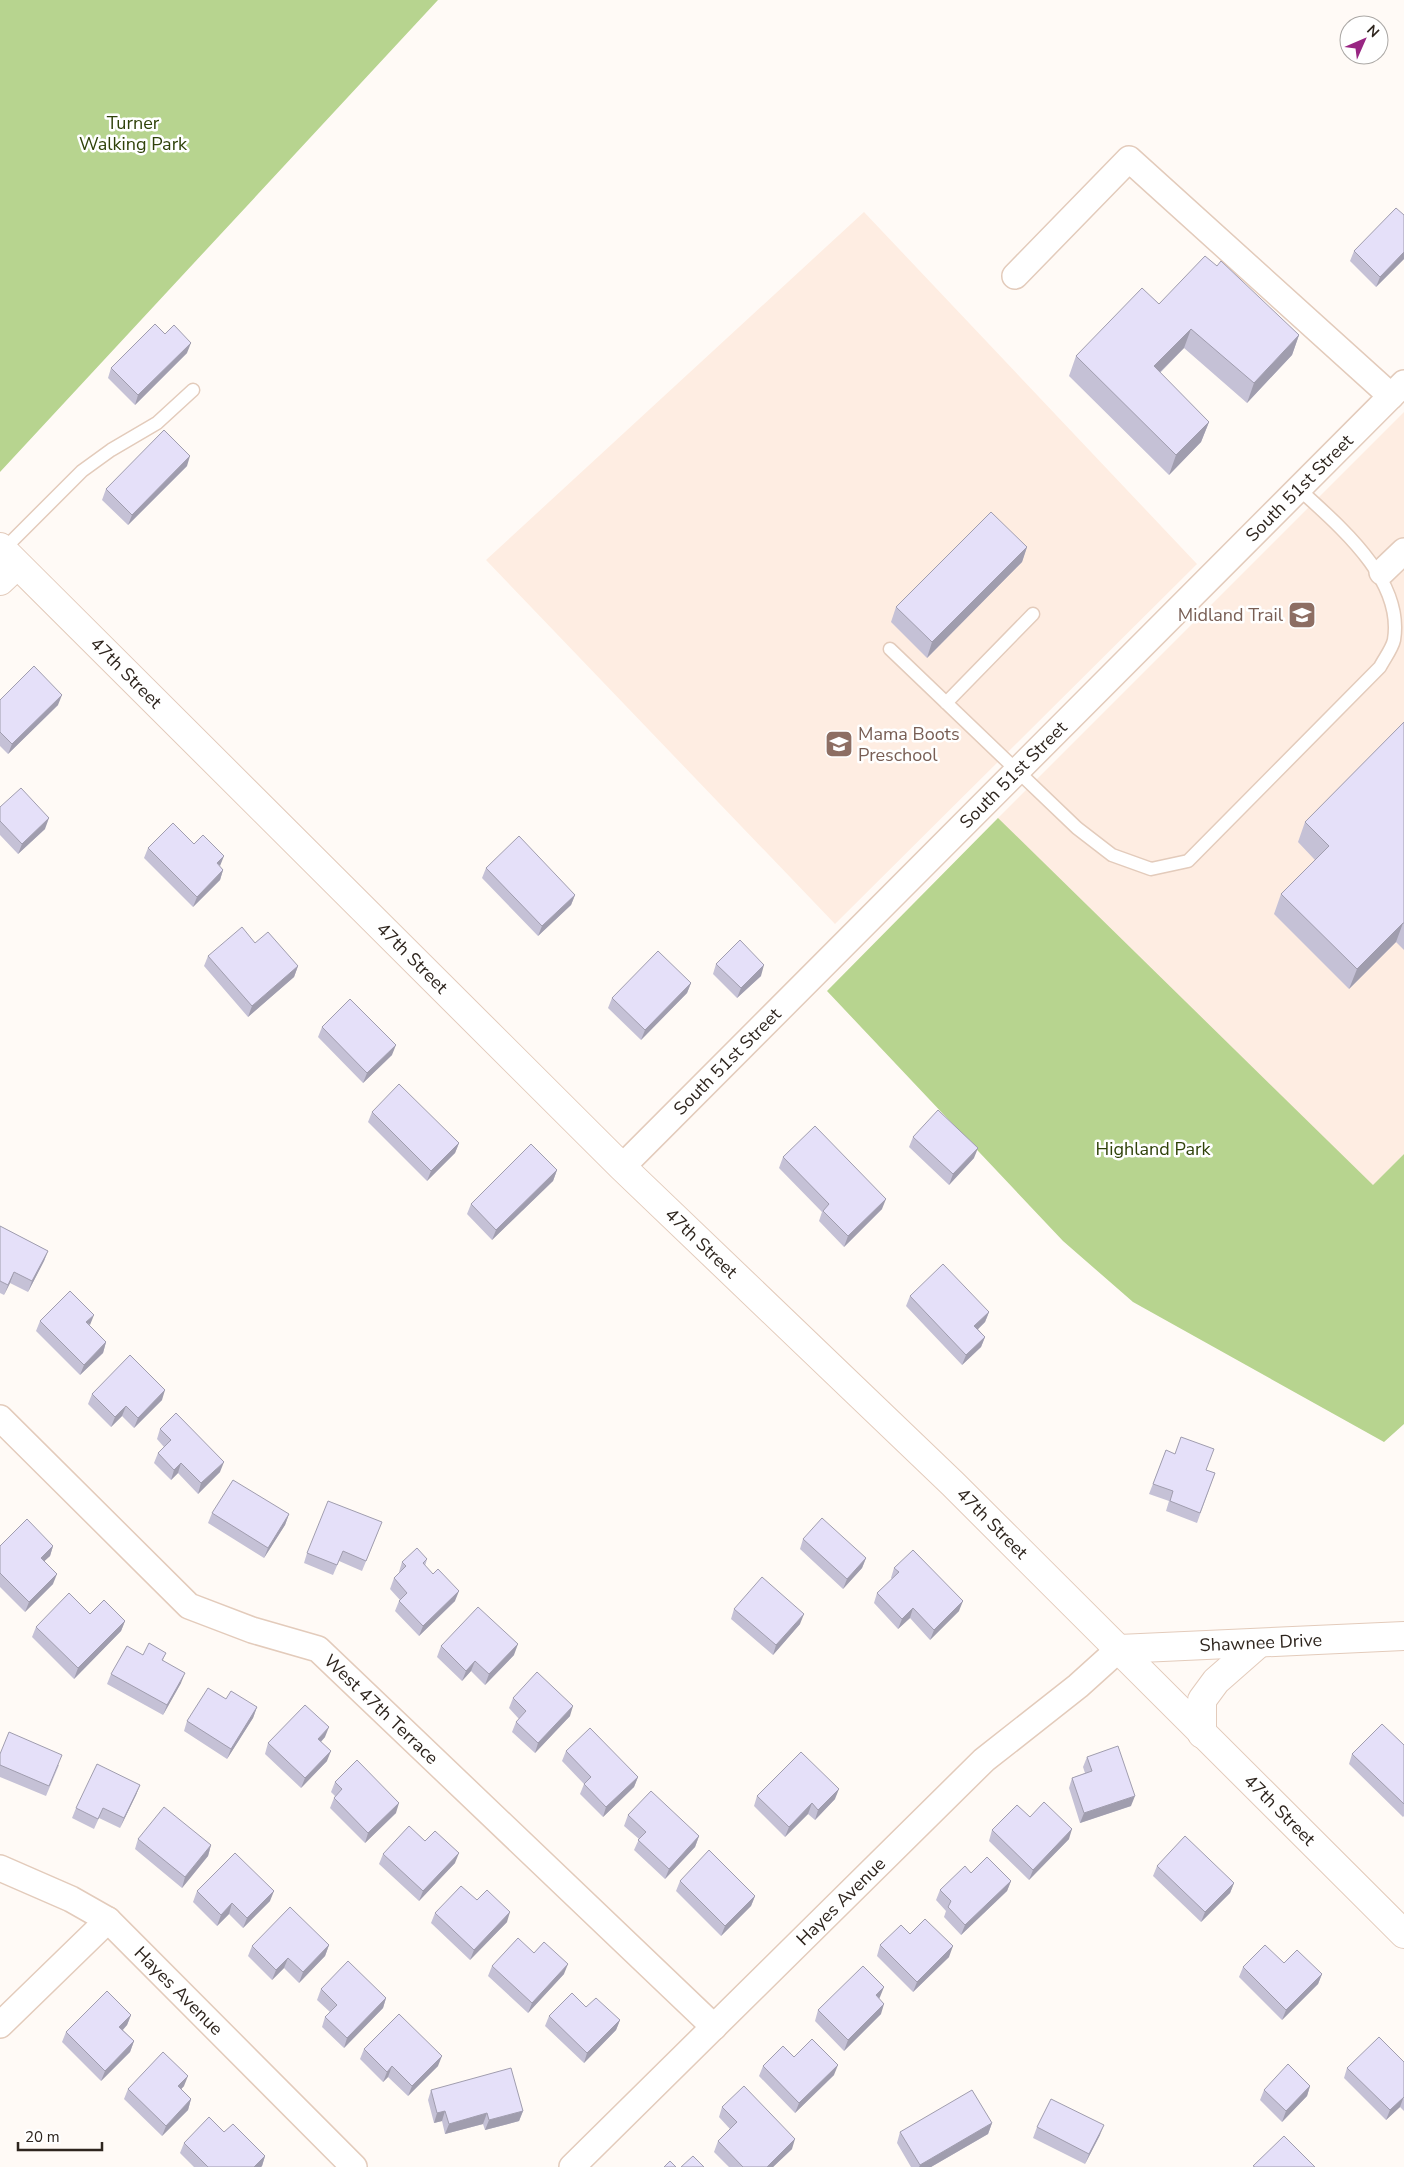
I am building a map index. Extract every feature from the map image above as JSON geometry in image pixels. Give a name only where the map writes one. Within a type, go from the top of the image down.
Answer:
[{"type":"main road","name":"47th Street","points":[[5,561],[622,1167],[953,1484],[1404,1934]]},
{"type":"main road","name":"Shawnee Drive","points":[[1119,1649],[1256,1645],[1404,1636]]},
{"type":"main road","points":[[1202,1734],[1202,1700],[1216,1681],[1256,1645]]},
{"type":"street","points":[[1015,276],[1129,159],[1398,390]]},
{"type":"street","name":"South 51st Street","points":[[622,1167],[1398,390]]},
{"type":"street","points":[[1382,572],[1404,551]]},
{"type":"street","name":"West 47th Terrace","points":[[0,1418],[189,1606],[252,1630],[318,1649],[714,2028]]},
{"type":"street","name":"Hayes Avenue","points":[[572,2167],[984,1760],[1078,1686],[1119,1649]]},
{"type":"street","name":"Hayes Avenue","points":[[0,1868],[71,1899],[108,1920],[354,2167]]},
{"type":"street","points":[[0,2025],[108,1920]]},
{"type":"lane","points":[[5,561],[82,471],[111,450],[157,423],[193,390]]},
{"type":"lane","points":[[890,649],[1077,828],[1112,855],[1151,869],[1188,861],[1380,667],[1394,640],[1396,606],[1382,572],[1346,533],[1299,489]]},
{"type":"lane","points":[[946,703],[1033,614]]},
{"type":"shaded area","name":"Mama Boots Preschool","points":[[864,212],[1197,564],[835,924],[486,560]]},
{"type":"shaded area","name":"Midland Trail","points":[[1404,412],[1404,1154],[1373,1186],[997,819]]},
{"type":"green space","name":"Turner Walking Park","points":[[0,0],[438,0],[0,472]]},
{"type":"green space","name":"Highland Park","points":[[998,818],[1373,1185],[1404,1154],[1404,1424],[1384,1442],[1133,1302],[1063,1241],[827,991]]},
{"type":"building","points":[[1396,208],[1404,215],[1404,252],[1380,277],[1354,251]]},
{"type":"building","points":[[1205,256],[1217,266],[1221,261],[1299,335],[1254,383],[1191,329],[1154,366],[1209,422],[1176,455],[1076,356],[1142,288],[1159,304]]},
{"type":"building","points":[[155,324],[165,334],[174,325],[191,343],[138,395],[111,368]]},
{"type":"building","points":[[164,430],[190,456],[132,515],[106,489]]},
{"type":"building","points":[[991,512],[1027,547],[932,642],[896,607]]},
{"type":"building","points":[[34,666],[62,695],[12,744],[0,732],[0,700]]},
{"type":"building","points":[[1404,722],[1404,923],[1357,969],[1281,894],[1329,846],[1305,822]]},
{"type":"building","points":[[21,788],[49,818],[22,844],[0,821],[0,807]]},
{"type":"building","points":[[173,823],[194,844],[203,835],[224,856],[217,863],[223,870],[197,897],[148,848]]},
{"type":"building","points":[[519,836],[575,895],[542,926],[486,868]]},
{"type":"building","points":[[242,927],[255,943],[268,932],[298,966],[252,1006],[208,956]]},
{"type":"building","points":[[740,940],[764,965],[741,988],[716,964]]},
{"type":"building","points":[[658,951],[691,983],[645,1030],[612,998]]},
{"type":"building","points":[[350,999],[396,1045],[367,1073],[322,1027]]},
{"type":"building","points":[[399,1084],[459,1143],[431,1171],[372,1112]]},
{"type":"building","points":[[938,1110],[978,1148],[953,1174],[913,1137]]},
{"type":"building","points":[[815,1126],[886,1199],[848,1236],[823,1211],[829,1204],[783,1157]]},
{"type":"building","points":[[531,1144],[557,1170],[496,1230],[471,1204]]},
{"type":"building","points":[[0,1226],[48,1251],[32,1281],[14,1272],[8,1285],[0,1281]]},
{"type":"building","points":[[943,1264],[989,1312],[974,1326],[985,1337],[966,1355],[910,1296]]},
{"type":"building","points":[[70,1291],[94,1315],[86,1322],[106,1342],[84,1365],[40,1321]]},
{"type":"building","points":[[130,1355],[165,1390],[138,1418],[126,1406],[115,1417],[92,1394]]},
{"type":"building","points":[[176,1413],[224,1462],[201,1483],[181,1463],[174,1470],[158,1453],[171,1440],[160,1429]]},
{"type":"building","points":[[1181,1437],[1214,1449],[1206,1470],[1215,1473],[1200,1513],[1170,1501],[1173,1491],[1153,1484],[1166,1450],[1175,1454]]},
{"type":"building","points":[[233,1480],[289,1514],[268,1548],[212,1513]]},
{"type":"building","points":[[328,1501],[382,1522],[366,1561],[343,1551],[337,1565],[307,1553]]},
{"type":"building","points":[[822,1518],[866,1558],[847,1579],[803,1539]]},
{"type":"building","points":[[27,1519],[53,1546],[41,1558],[57,1574],[29,1602],[0,1573],[0,1546]]},
{"type":"building","points":[[417,1548],[427,1559],[423,1563],[433,1574],[438,1569],[459,1591],[423,1626],[399,1601],[407,1593],[394,1578],[406,1566],[402,1562]]},
{"type":"building","points":[[913,1550],[963,1601],[934,1630],[913,1608],[902,1619],[877,1593],[899,1572],[894,1568]]},
{"type":"building","points":[[762,1577],[804,1614],[776,1645],[734,1609]]},
{"type":"building","points":[[69,1593],[90,1614],[104,1600],[125,1621],[78,1668],[36,1627]]},
{"type":"building","points":[[478,1607],[518,1644],[489,1674],[475,1661],[466,1671],[441,1646]]},
{"type":"building","points":[[149,1643],[166,1653],[162,1660],[185,1673],[167,1705],[111,1674],[127,1646],[143,1655]]},
{"type":"building","points":[[537,1672],[573,1706],[538,1743],[516,1722],[526,1711],[513,1698]]},
{"type":"building","points":[[208,1688],[226,1699],[231,1691],[257,1707],[231,1749],[187,1721]]},
{"type":"building","points":[[305,1705],[329,1727],[318,1739],[331,1751],[305,1778],[268,1743]]},
{"type":"building","points":[[1382,1724],[1404,1745],[1404,1804],[1352,1754]]},
{"type":"building","points":[[590,1728],[638,1777],[606,1807],[584,1784],[591,1777],[566,1751]]},
{"type":"building","points":[[9,1732],[62,1755],[49,1786],[0,1765],[0,1754]]},
{"type":"building","points":[[1118,1746],[1135,1796],[1084,1813],[1072,1778],[1092,1771],[1087,1757]]},
{"type":"building","points":[[801,1752],[839,1789],[818,1810],[812,1803],[789,1827],[757,1796]]},
{"type":"building","points":[[357,1760],[399,1803],[368,1833],[334,1798],[342,1789],[335,1782]]},
{"type":"building","points":[[97,1764],[140,1785],[124,1818],[103,1808],[98,1819],[76,1808]]},
{"type":"building","points":[[651,1791],[699,1836],[669,1869],[638,1840],[646,1832],[628,1815]]},
{"type":"building","points":[[1044,1802],[1072,1829],[1033,1870],[992,1830],[1017,1805],[1030,1817]]},
{"type":"building","points":[[164,1807],[211,1845],[185,1877],[138,1839]]},
{"type":"building","points":[[409,1826],[425,1841],[435,1831],[459,1853],[423,1891],[383,1854]]},
{"type":"building","points":[[1185,1836],[1234,1883],[1205,1912],[1157,1866]]},
{"type":"building","points":[[709,1850],[755,1896],[725,1926],[680,1881]]},
{"type":"building","points":[[235,1853],[274,1891],[247,1918],[232,1903],[221,1915],[197,1891]]},
{"type":"building","points":[[987,1857],[1011,1881],[965,1925],[948,1907],[951,1901],[940,1890],[965,1866],[971,1873]]},
{"type":"building","points":[[461,1886],[477,1900],[487,1890],[510,1912],[474,1950],[435,1913]]},
{"type":"building","points":[[290,1907],[329,1945],[303,1972],[288,1958],[276,1970],[252,1946]]},
{"type":"building","points":[[925,1919],[953,1946],[917,1982],[880,1945],[901,1925],[910,1934]]},
{"type":"building","points":[[518,1938],[534,1953],[544,1942],[568,1964],[532,2003],[492,1966]]},
{"type":"building","points":[[1265,1945],[1284,1963],[1297,1950],[1322,1974],[1286,2010],[1243,1967]]},
{"type":"building","points":[[348,1961],[386,1998],[347,2038],[325,2017],[337,2005],[321,1989]]},
{"type":"building","points":[[863,1966],[884,1987],[876,1995],[884,2004],[848,2040],[818,2010]]},
{"type":"building","points":[[107,1991],[131,2015],[119,2027],[134,2041],[105,2071],[66,2032]]},
{"type":"building","points":[[572,1993],[586,2007],[596,1998],[620,2020],[587,2053],[549,2016]]},
{"type":"building","points":[[399,2014],[442,2056],[412,2086],[392,2066],[387,2072],[364,2049]]},
{"type":"building","points":[[1379,2037],[1404,2062],[1404,2097],[1390,2110],[1347,2068]]},
{"type":"building","points":[[812,2039],[838,2065],[799,2103],[763,2066],[783,2046],[794,2057]]},
{"type":"building","points":[[163,2052],[188,2076],[178,2086],[191,2099],[166,2126],[128,2089]]},
{"type":"building","points":[[1288,2064],[1310,2086],[1286,2111],[1264,2090]]},
{"type":"building","points":[[511,2068],[523,2111],[489,2120],[487,2113],[449,2124],[445,2111],[437,2113],[431,2090]]},
{"type":"building","points":[[744,2086],[795,2139],[767,2167],[743,2167],[718,2141],[737,2122],[722,2107]]},
{"type":"building","points":[[972,2090],[992,2123],[920,2165],[900,2132]]},
{"type":"building","points":[[1051,2099],[1104,2125],[1089,2154],[1037,2127]]},
{"type":"building","points":[[209,2117],[224,2132],[233,2124],[265,2156],[254,2167],[208,2167],[184,2143]]},
{"type":"building","points":[[1284,2136],[1315,2167],[1253,2166]]},
{"type":"building","points":[[693,2156],[704,2167],[681,2167]]},
{"type":"building","points":[[670,2161],[676,2167],[664,2167]]},
{"type":"place","name":"Midland Trail","points":[[1302,615]]},
{"type":"place","name":"Mama Boots Preschool","points":[[839,744]]}]
